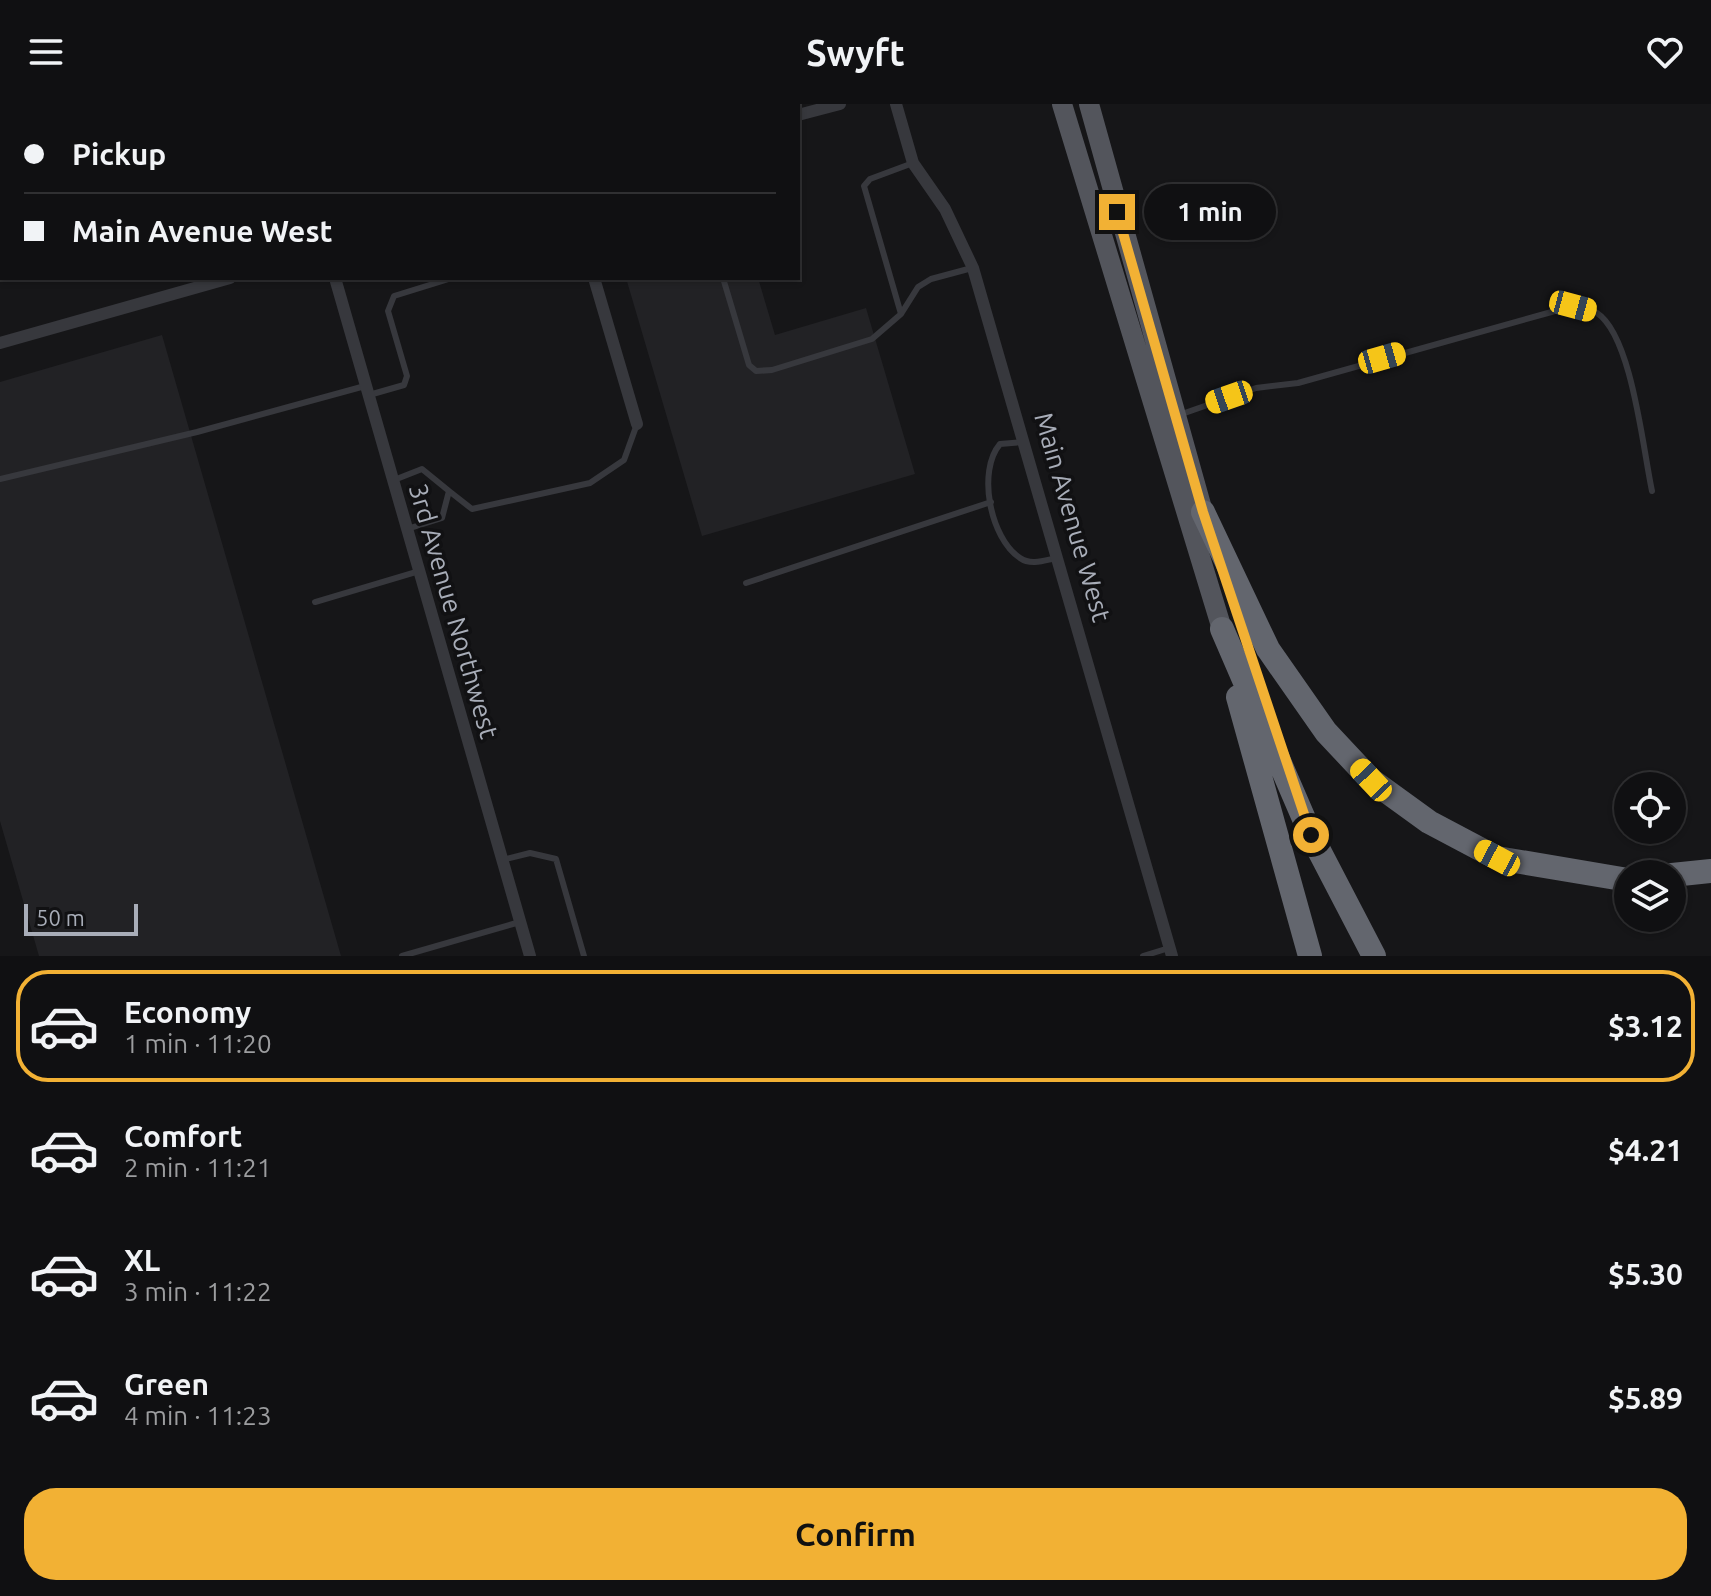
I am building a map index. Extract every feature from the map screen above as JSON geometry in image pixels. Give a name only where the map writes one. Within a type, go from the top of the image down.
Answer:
[{"type":"highway","points":[[1203,512],[1311,835]]},
{"type":"highway","points":[[1203,512],[1268,649],[1326,732],[1371,780],[1429,822],[1497,858],[1614,878]]},
{"type":"highway","points":[[1222,629],[1311,835],[1374,956]]},
{"type":"highway","points":[[1222,629],[1256,770],[1310,956]]},
{"type":"highway","points":[[1686,874],[1711,871]]},
{"type":"main road","points":[[1062,104],[1222,629]]},
{"type":"main road","points":[[1089,104],[1203,512]]},
{"type":"street","points":[[800,114],[840,104]]},
{"type":"street","name":"Main Avenue West","points":[[896,104],[913,163],[945,209],[973,268],[1170,952]]},
{"type":"street","points":[[0,343],[221,280]]},
{"type":"street","name":"3rd Avenue Northwest","points":[[336,280],[530,956]]},
{"type":"street","points":[[595,280],[637,424]]},
{"type":"lane","points":[[901,314],[864,186],[870,179],[913,163]]},
{"type":"lane","points":[[724,280],[749,365],[756,371],[772,370],[872,339],[901,314],[918,287],[931,279],[973,268]]},
{"type":"lane","points":[[0,479],[404,385],[407,376],[388,311],[394,296],[444,280]]},
{"type":"lane","points":[[1174,417],[1256,388],[1298,383],[1573,306],[1596,312],[1613,329],[1626,366],[1652,491]]},
{"type":"lane","points":[[393,480],[422,469],[472,509],[590,483],[624,460],[637,424]]},
{"type":"lane","points":[[1024,442],[1000,444],[991,455],[986,479],[991,502],[1007,543],[1021,559],[1037,562],[1057,558]]},
{"type":"lane","points":[[407,529],[442,518],[449,491]]},
{"type":"lane","points":[[746,583],[991,502]]},
{"type":"lane","points":[[315,602],[420,571]]},
{"type":"lane","points":[[502,860],[530,853],[556,859],[584,956]]},
{"type":"lane","points":[[402,956],[520,922]]},
{"type":"lane","points":[[1143,956],[1170,952]]},
{"type":"shaded area","points":[[627,280],[759,280],[775,335],[866,308],[915,474],[702,536]]},
{"type":"shaded area","points":[[162,335],[341,956],[39,956],[0,821],[0,382]]},
{"type":"route","points":[[1117,212],[1203,512],[1311,835]]}]
